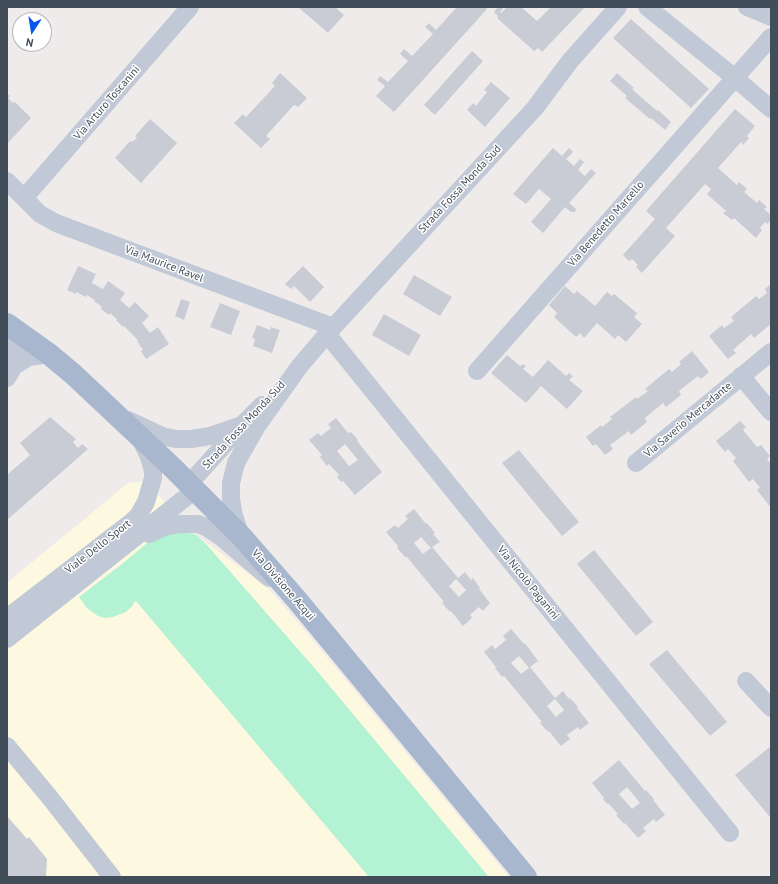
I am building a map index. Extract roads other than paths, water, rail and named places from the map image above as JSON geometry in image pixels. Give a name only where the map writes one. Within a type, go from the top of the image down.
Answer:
[{"type":"main road","name":"Via Divisione Acqui","points":[[11,327],[49,354],[73,374],[192,487],[242,537],[297,600],[526,877]]},
{"type":"street","name":"Via Arturo Toscanini","points":[[24,198],[190,7]]},
{"type":"street","name":"Strada Fossa Monda Sud","points":[[242,537],[234,516],[231,499],[231,483],[236,462],[257,426],[299,367],[330,330],[535,108],[570,61],[618,7]]},
{"type":"street","points":[[647,7],[771,109]]},
{"type":"street","points":[[746,7],[771,17]]},
{"type":"street","name":"Via Benedetto Marcello","points":[[477,371],[771,37]]},
{"type":"street","name":"Via Maurice Ravel","points":[[7,181],[40,214],[56,223],[330,330]]},
{"type":"street","points":[[10,372],[17,335],[11,327]]},
{"type":"street","name":"Via Nicolò Paganini","points":[[330,330],[730,833]]},
{"type":"street","name":"Via Saverio Mercadante","points":[[636,463],[771,352]]},
{"type":"street","points":[[10,372],[29,357],[49,354]]},
{"type":"street","name":"Strada Fossa Monda Sud","points":[[192,487],[243,424],[299,367]]},
{"type":"street","name":"Via Saverio Mercadante","points":[[741,376],[771,412]]},
{"type":"street","points":[[112,411],[132,423],[150,431],[162,436],[176,438],[191,439],[210,436],[243,424]]},
{"type":"street","name":"Viale Dello Sport","points":[[7,618],[129,524],[141,512],[148,497],[153,478],[153,471],[147,451],[137,434]]},
{"type":"street","name":"Viale Dello Sport","points":[[7,639],[127,545],[192,487]]},
{"type":"street","name":"Viale Dello Sport","points":[[127,545],[164,527],[189,524],[206,526],[297,600]]},
{"type":"street","points":[[746,681],[771,708]]},
{"type":"street","points":[[7,746],[112,877]]}]
